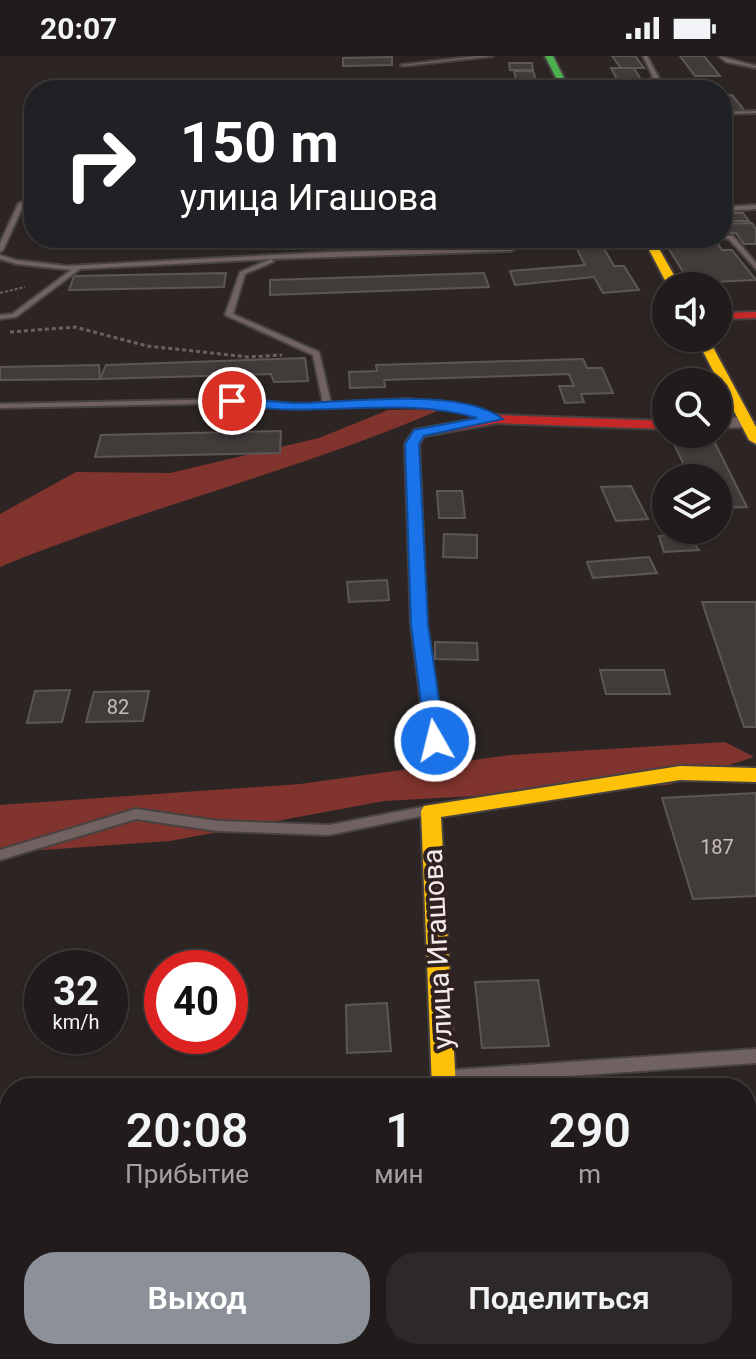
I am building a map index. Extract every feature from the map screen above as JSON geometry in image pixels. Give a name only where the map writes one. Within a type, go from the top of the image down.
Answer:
[{"type":"street","points":[[549,56],[561,80]]},
{"type":"street","points":[[653,248],[666,272]]},
{"type":"street","points":[[732,316],[756,315]]},
{"type":"street","points":[[709,352],[756,440]]},
{"type":"street","points":[[435,741],[419,625],[412,444],[419,433],[497,419],[652,425]]},
{"type":"street","points":[[732,422],[746,422]]},
{"type":"street","points":[[431,811],[680,773],[756,775]]},
{"type":"street","name":"улица Игашова","points":[[431,811],[444,1078]]},
{"type":"lane","points":[[403,65],[491,56]]},
{"type":"lane","points":[[645,56],[658,80]]},
{"type":"lane","points":[[721,56],[728,61],[756,67]]},
{"type":"lane","points":[[652,80],[656,77]]},
{"type":"lane","points":[[732,113],[756,112]]},
{"type":"lane","points":[[0,250],[21,204]]},
{"type":"lane","points":[[732,208],[756,207]]},
{"type":"lane","points":[[732,238],[756,267]]},
{"type":"lane","points":[[0,257],[13,263],[80,267],[513,248]]},
{"type":"lane","points":[[281,257],[242,273],[229,315],[316,354],[328,406]]},
{"type":"lane","points":[[0,317],[14,316],[80,267]]},
{"type":"lane","points":[[0,406],[232,401],[297,407],[409,401],[454,407],[497,419]]},
{"type":"lane","points":[[0,855],[136,814],[218,826],[329,830],[431,811]]},
{"type":"lane","points":[[502,1078],[756,1056]]},
{"type":"path","points":[[0,332],[75,327],[147,346],[248,357],[316,354]]},
{"type":"shaded area","points":[[442,409],[333,451],[110,526],[0,567],[0,514],[76,472],[170,473],[319,438],[388,410]]},
{"type":"shaded area","points":[[725,742],[754,757],[668,785],[384,801],[170,841],[0,853],[0,805],[300,784],[510,755]]},
{"type":"building","points":[[612,56],[635,56],[644,68],[621,68]]},
{"type":"building","points":[[680,56],[704,56],[720,76],[695,76]]},
{"type":"building","points":[[392,57],[392,65],[343,66],[343,58]]},
{"type":"building","points":[[509,63],[532,63],[533,70],[510,70]]},
{"type":"building","points":[[611,68],[634,68],[641,80],[617,80]]},
{"type":"building","points":[[514,71],[533,71],[536,80],[516,80]]},
{"type":"building","points":[[732,95],[745,111],[732,111]]},
{"type":"building","points":[[732,213],[743,213],[749,221],[732,221]]},
{"type":"building","points":[[752,223],[756,229],[756,244],[744,244],[736,233],[732,233],[732,224]]},
{"type":"building","points":[[576,248],[604,248],[614,266],[624,266],[639,290],[603,293],[594,277],[515,285],[510,271],[585,265]]},
{"type":"building","points":[[668,248],[732,250],[756,280],[732,281],[732,272],[683,272]]},
{"type":"building","points":[[226,273],[224,287],[69,290],[74,276]]},
{"type":"building","points":[[484,273],[489,287],[270,295],[270,280]]},
{"type":"building","points":[[305,358],[308,381],[274,382],[271,374],[100,379],[106,365]]},
{"type":"building","points":[[583,359],[587,368],[602,368],[613,393],[581,394],[584,402],[565,403],[559,386],[574,386],[569,374],[384,380],[385,387],[350,388],[349,372],[377,371],[376,365]]},
{"type":"building","points":[[99,365],[100,379],[0,380],[0,367]]},
{"type":"building","points":[[281,431],[280,453],[95,457],[101,435]]},
{"type":"building","points":[[676,448],[718,448],[726,464],[683,464]]},
{"type":"building","points":[[732,477],[747,507],[732,508]]},
{"type":"building","points":[[631,486],[648,519],[616,521],[601,487]]},
{"type":"building","points":[[437,491],[462,491],[465,518],[439,518]]},
{"type":"building","points":[[444,534],[477,535],[477,558],[443,557]]},
{"type":"building","points":[[662,544],[695,544],[699,550],[664,552]]},
{"type":"building","points":[[649,557],[657,573],[593,578],[587,562]]},
{"type":"building","points":[[387,580],[389,600],[349,602],[347,582]]},
{"type":"building","points":[[702,602],[756,602],[756,727],[744,727]]},
{"type":"building","points":[[435,642],[477,643],[478,660],[435,659]]},
{"type":"building","points":[[600,670],[664,670],[670,694],[606,694]]},
{"type":"building","points":[[70,690],[62,722],[27,723],[35,691]]},
{"type":"building","points":[[149,691],[143,721],[86,722],[94,692]]},
{"type":"building","points":[[756,793],[756,896],[693,899],[662,798]]},
{"type":"building","points":[[538,980],[549,1046],[482,1048],[475,982]]},
{"type":"building","points":[[387,1003],[391,1051],[347,1053],[346,1005]]},
{"type":"traffic: fast","points":[[549,56],[561,80]]},
{"type":"traffic: fast","points":[[435,741],[419,625],[412,444],[419,433],[436,430]]},
{"type":"traffic: slow","points":[[653,248],[666,272]]},
{"type":"traffic: slow","points":[[709,352],[756,440]]},
{"type":"traffic: slow","points":[[444,1078],[431,811],[680,773],[756,775]]},
{"type":"traffic: jam","points":[[732,316],[756,315]]},
{"type":"traffic: jam","points":[[436,430],[497,419],[652,425]]},
{"type":"route","points":[[232,401],[297,407],[409,401],[454,407],[497,419],[419,433],[412,444],[419,625],[435,741]]}]
